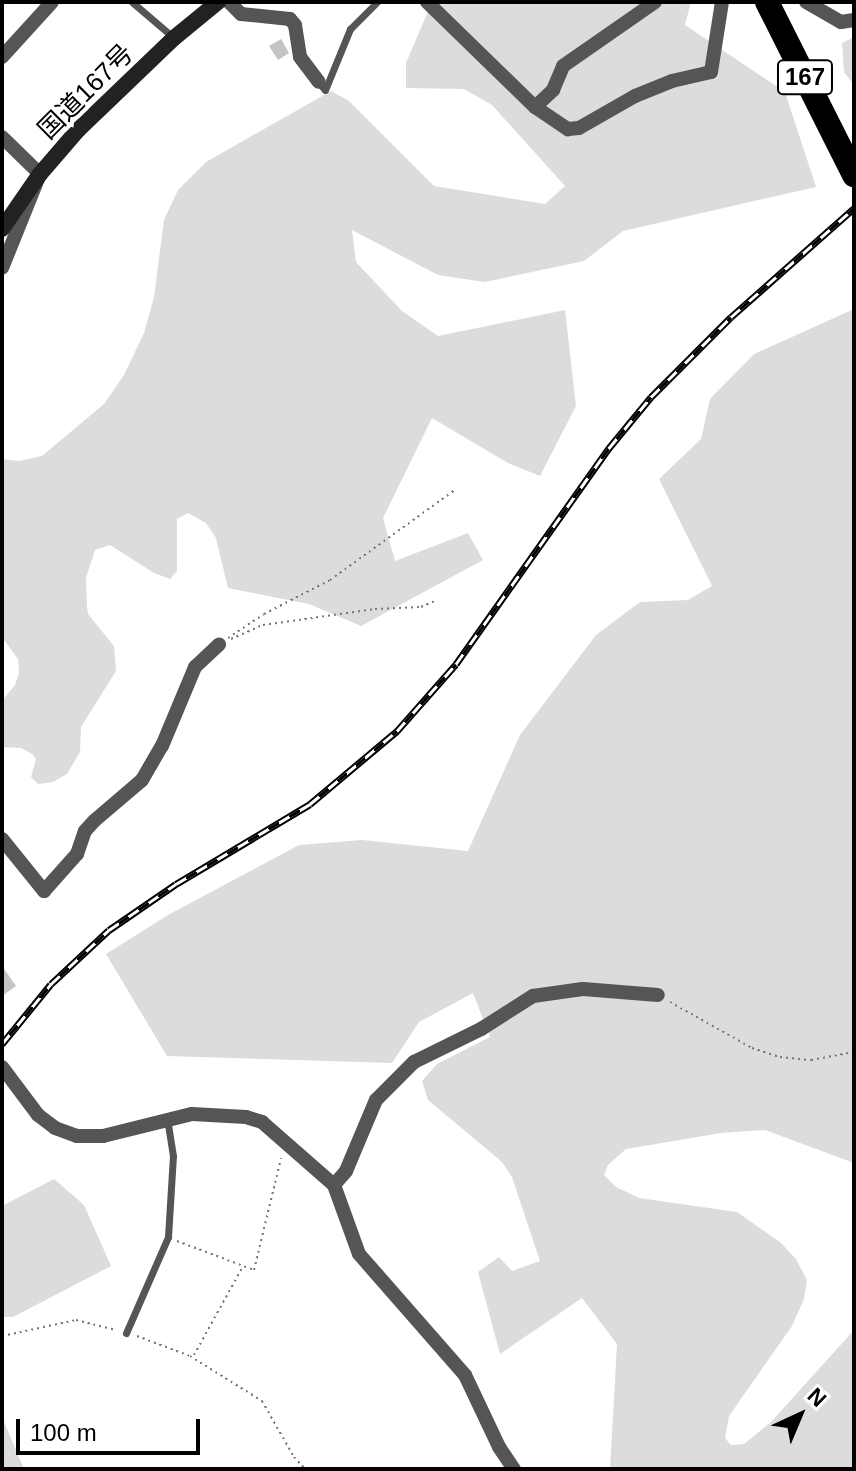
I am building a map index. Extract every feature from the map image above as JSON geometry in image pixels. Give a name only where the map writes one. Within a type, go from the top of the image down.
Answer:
[{"type":"highway","name":"167","points":[[767,2],[854,175]]},
{"type":"street","points":[[2,57],[52,2]]},
{"type":"street","name":"国道167号","points":[[2,229],[40,174],[78,130],[174,38],[218,2]]},
{"type":"street","points":[[229,2],[241,14],[290,19],[295,25],[300,57],[319,82]]},
{"type":"street","points":[[535,107],[553,90],[563,66],[655,2]]},
{"type":"street","points":[[430,3],[535,107],[568,129],[579,128],[635,96],[672,81],[711,72],[722,2]]},
{"type":"street","points":[[806,2],[841,22],[854,20]]},
{"type":"street","points":[[2,137],[40,174],[2,268]]},
{"type":"street","points":[[2,839],[44,891],[77,854],[85,831],[142,780],[162,746],[195,667],[219,645]]},
{"type":"street","points":[[334,1185],[346,1171],[376,1100],[414,1062],[481,1029],[533,996],[583,989],[658,995]]},
{"type":"street","points":[[2,1067],[38,1115],[67,1133],[103,1136],[192,1114],[250,1117],[285,1142],[334,1185],[359,1254],[465,1375],[499,1447],[514,1469]]},
{"type":"lane","points":[[132,2],[174,38]]},
{"type":"lane","points":[[319,82],[325,90],[350,29],[377,2]]},
{"type":"lane","points":[[126,1333],[168,1237],[173,1156],[167,1120]]},
{"type":"path","points":[[219,645],[264,614],[330,580],[455,490]]},
{"type":"path","points":[[219,645],[263,625],[375,609],[421,607],[437,600]]},
{"type":"path","points":[[658,995],[752,1048],[780,1057],[811,1060],[854,1052]]},
{"type":"path","points":[[168,1237],[254,1270],[285,1142]]},
{"type":"path","points":[[194,1355],[243,1266]]},
{"type":"path","points":[[2,1336],[76,1320],[126,1333],[190,1356],[262,1401],[294,1457],[305,1469]]},
{"type":"shaded area","points":[[432,2],[691,2],[685,25],[785,92],[816,187],[623,231],[584,261],[485,282],[438,275],[352,230],[356,262],[402,311],[438,336],[565,310],[576,406],[540,476],[508,463],[432,418],[383,518],[395,561],[468,533],[483,560],[361,626],[309,604],[228,588],[216,538],[206,523],[188,513],[177,519],[177,571],[170,579],[154,573],[110,545],[95,550],[86,578],[88,614],[114,646],[116,671],[81,727],[80,752],[67,774],[53,782],[38,784],[31,777],[36,759],[32,754],[21,748],[2,747],[2,701],[15,685],[19,673],[18,659],[2,637],[2,459],[19,461],[42,456],[104,404],[124,375],[144,333],[154,297],[164,220],[178,190],[206,162],[331,91],[349,101],[434,186],[545,204],[565,186],[492,105],[464,89],[406,88],[406,63]]},
{"type":"shaded area","points":[[854,37],[854,85],[844,72],[842,43]]},
{"type":"shaded area","points":[[854,309],[854,1163],[765,1130],[721,1133],[626,1149],[608,1165],[604,1175],[616,1187],[639,1198],[737,1212],[781,1243],[796,1259],[807,1280],[804,1299],[792,1326],[729,1416],[725,1438],[731,1445],[744,1444],[771,1422],[854,1330],[854,1469],[610,1469],[617,1344],[582,1298],[500,1354],[478,1272],[499,1257],[512,1271],[540,1261],[512,1177],[502,1162],[428,1100],[422,1081],[437,1064],[490,1037],[473,993],[419,1022],[392,1063],[167,1056],[106,954],[168,915],[299,845],[362,840],[468,851],[520,735],[596,635],[640,602],[688,600],[712,586],[659,479],[701,439],[710,399],[754,354]]},
{"type":"shaded area","points":[[54,1179],[84,1205],[111,1266],[13,1317],[2,1317],[2,1206]]},
{"type":"shaded area","points":[[2,1417],[24,1469],[2,1469]]},
{"type":"building","points":[[281,39],[289,53],[278,60],[269,46]]},
{"type":"building","points":[[2,966],[16,986],[2,996]]},
{"type":"railway","points":[[2,1044],[51,984],[109,930],[176,884],[310,804],[397,731],[456,664],[609,448],[651,397],[731,317],[854,208]]}]
